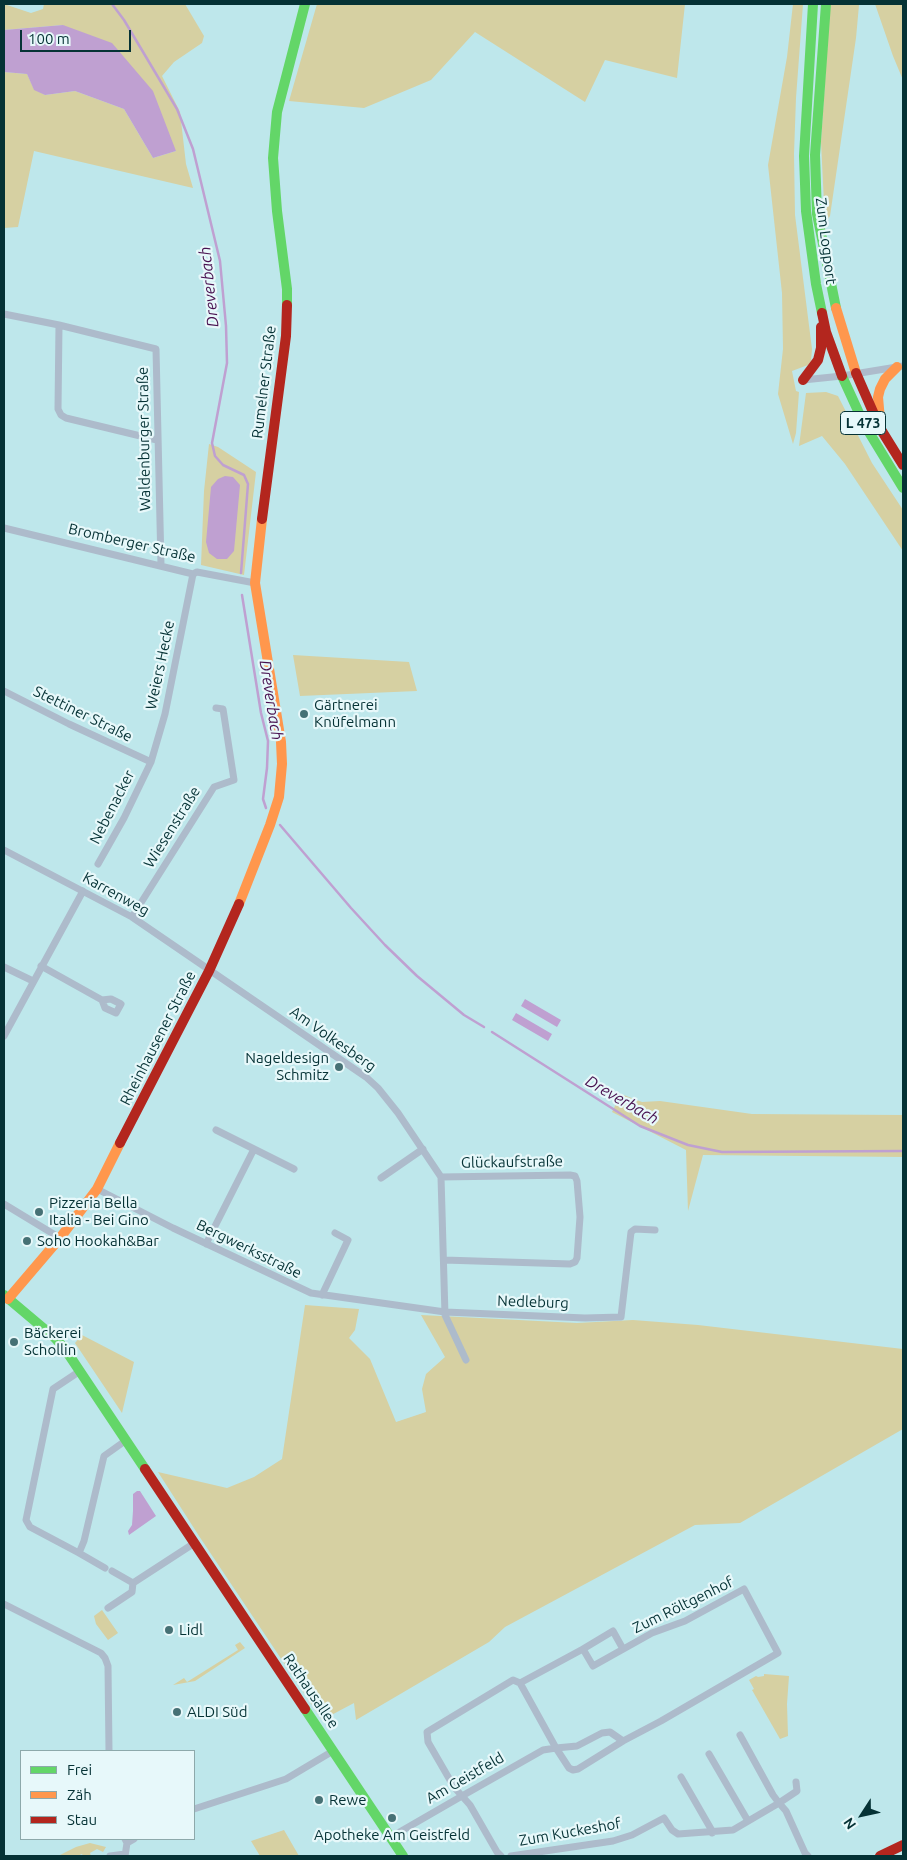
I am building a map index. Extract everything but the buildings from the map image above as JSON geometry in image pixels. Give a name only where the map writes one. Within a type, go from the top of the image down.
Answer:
[{"type":"main road","name":"Rumelner Straße","points":[[282,764],[278,716],[255,583],[286,336],[287,289],[277,212],[273,158],[277,112],[305,4]]},
{"type":"main road","name":"Zum Logport","points":[[813,4],[804,156],[806,211],[816,284],[826,332],[842,376],[864,424],[903,488]]},
{"type":"main road","name":"Zum Logport","points":[[826,4],[815,155],[817,214],[824,256],[836,310],[856,374],[880,428],[903,465]]},
{"type":"main road","points":[[802,380],[818,360],[821,348],[822,311]]},
{"type":"main road","points":[[880,428],[878,397],[880,389],[885,379],[900,366]]},
{"type":"main road","name":"Rheinhausener Straße","points":[[5,1299],[60,1238],[96,1189],[209,970],[239,904],[279,797],[282,764]]},
{"type":"main road","name":"Rathausallee","points":[[5,1299],[55,1338],[65,1349],[193,1544],[403,1856]]},
{"type":"main road","points":[[880,1856],[903,1846]]},
{"type":"street","name":"Waldenburger Straße","points":[[4,314],[59,325],[156,349],[161,565]]},
{"type":"street","points":[[59,325],[58,409],[61,415],[66,418],[157,440]]},
{"type":"street","points":[[802,380],[856,374],[900,366]]},
{"type":"street","name":"Bromberger Straße","points":[[4,528],[193,574],[197,572],[255,583]]},
{"type":"street","name":"Weiers Hecke","points":[[151,762],[165,714],[193,574]]},
{"type":"street","name":"Stettiner Straße","points":[[4,691],[151,762]]},
{"type":"street","name":"Wiesenstraße","points":[[132,917],[214,787],[234,780],[223,709],[216,708]]},
{"type":"street","name":"Nebenacker","points":[[98,864],[124,818],[151,762]]},
{"type":"street","name":"Karrenweg","points":[[4,850],[132,917],[209,970]]},
{"type":"street","points":[[4,1036],[83,891]]},
{"type":"street","points":[[41,966],[102,1000]]},
{"type":"street","points":[[4,967],[33,981]]},
{"type":"street","name":"Am Volkesberg","points":[[209,970],[366,1077],[388,1100],[441,1177]]},
{"type":"street","points":[[216,1130],[294,1169]]},
{"type":"street","points":[[206,1244],[254,1149]]},
{"type":"street","points":[[381,1178],[423,1149]]},
{"type":"street","name":"Glückaufstraße","points":[[441,1177],[574,1176],[577,1181],[580,1217],[577,1258],[575,1262],[570,1264],[444,1260]]},
{"type":"street","points":[[441,1177],[445,1312],[466,1360]]},
{"type":"street","name":"Bergwerksstraße","points":[[96,1189],[206,1244],[311,1293],[445,1312]]},
{"type":"street","points":[[4,1204],[60,1238]]},
{"type":"street","name":"Nedleburg","points":[[445,1312],[585,1318],[621,1317],[630,1232],[636,1229],[655,1230]]},
{"type":"street","points":[[322,1295],[348,1240],[335,1233]]},
{"type":"street","points":[[80,1371],[53,1389],[26,1520],[30,1527],[133,1583]]},
{"type":"street","points":[[79,1553],[84,1542],[104,1456],[126,1441]]},
{"type":"street","points":[[133,1583],[193,1544]]},
{"type":"street","points":[[108,1608],[132,1592],[133,1583]]},
{"type":"street","name":"Zum Röltgenhof","points":[[583,1649],[593,1666],[652,1633],[685,1621],[744,1590],[778,1653],[623,1741]]},
{"type":"street","points":[[4,1604],[101,1653],[108,1666],[109,1750]]},
{"type":"street","name":"Zum Röltgenhof","points":[[462,1796],[454,1787],[428,1742],[427,1732],[513,1680],[520,1683],[613,1631],[623,1649]]},
{"type":"street","points":[[520,1683],[568,1768],[578,1769],[623,1741]]},
{"type":"street","name":"Am Geistfeld","points":[[391,1837],[543,1750],[577,1746],[602,1733],[610,1732],[623,1741]]},
{"type":"street","points":[[740,1735],[773,1795],[786,1811],[804,1853],[808,1856]]},
{"type":"street","points":[[195,1809],[286,1779],[333,1751]]},
{"type":"street","points":[[709,1754],[748,1821]]},
{"type":"street","points":[[681,1777],[712,1829],[712,1833]]},
{"type":"street","name":"Zum Kuckeshof","points":[[512,1856],[613,1842],[632,1835],[664,1818],[672,1830],[678,1834],[733,1830],[798,1791],[796,1782]]},
{"type":"street","name":"Zum Kuckeshof","points":[[462,1796],[470,1805],[501,1856]]},
{"type":"street","points":[[110,1856],[125,1855],[129,1840]]},
{"type":"shaded area","points":[[4,4],[31,13],[43,9],[44,4],[185,4],[204,36],[202,43],[174,62],[162,76],[180,112],[186,164],[193,188],[34,151],[18,227],[4,228],[4,72],[27,74],[34,89],[45,95],[75,91],[124,109],[153,158],[176,151],[63,25],[4,30]]},
{"type":"shaded area","points":[[317,4],[685,4],[677,78],[605,60],[585,102],[475,32],[431,80],[364,108],[289,101]]},
{"type":"shaded area","points":[[793,4],[803,4],[796,98],[794,154],[795,215],[812,349],[811,361],[808,365],[792,371],[796,391],[799,392],[796,433],[793,444],[778,394],[783,349],[782,293],[768,165],[787,57]]},
{"type":"shaded area","points":[[830,4],[859,5],[856,38],[830,216],[825,224],[821,142]]},
{"type":"shaded area","points":[[875,4],[903,4],[903,80],[893,56]]},
{"type":"shaded area","points":[[63,25],[112,43],[153,91],[176,151],[153,158],[124,109],[75,91],[45,95],[34,90],[27,74],[4,72],[4,30]]},
{"type":"shaded area","points":[[826,392],[838,396],[872,463],[903,510],[903,551],[845,464],[822,436],[799,446],[806,393]]},
{"type":"shaded area","points":[[209,444],[218,447],[256,472],[244,575],[201,565],[204,491]]},
{"type":"shaded area","points":[[225,476],[233,477],[240,485],[234,551],[227,559],[217,559],[209,553],[206,542],[211,487],[218,479]]},
{"type":"shaded area","points":[[293,655],[409,662],[417,691],[300,696]]},
{"type":"shaded area","points":[[525,999],[561,1020],[557,1027],[521,1006]]},
{"type":"shaded area","points":[[516,1013],[552,1034],[548,1041],[512,1020]]},
{"type":"shaded area","points":[[621,1094],[642,1102],[660,1101],[752,1114],[903,1115],[903,1157],[703,1155],[688,1211],[686,1150],[612,1112]]},
{"type":"shaded area","points":[[305,1305],[359,1309],[355,1330],[349,1338],[370,1359],[396,1422],[426,1412],[422,1389],[426,1374],[445,1357],[421,1315],[577,1323],[633,1320],[698,1325],[903,1349],[903,1429],[740,1523],[695,1525],[505,1627],[489,1642],[356,1720],[354,1703],[322,1720],[158,1472],[227,1488],[254,1477],[282,1459]]},
{"type":"shaded area","points":[[82,1335],[134,1362],[122,1413],[75,1343]]},
{"type":"shaded area","points":[[140,1491],[156,1516],[129,1535],[128,1531],[132,1525],[133,1494]]},
{"type":"shaded area","points":[[102,1610],[118,1633],[108,1640],[96,1624],[94,1616]]},
{"type":"shaded area","points":[[240,1642],[245,1648],[195,1681],[173,1685],[184,1678],[187,1682],[238,1650],[235,1645]]},
{"type":"shaded area","points":[[764,1674],[789,1676],[787,1704],[788,1736],[780,1739],[752,1690],[754,1689],[749,1680],[756,1676],[764,1676]]},
{"type":"shaded area","points":[[284,1830],[299,1856],[260,1856],[251,1841]]},
{"type":"shaded area","points":[[90,1843],[106,1847],[103,1852],[97,1849],[90,1853],[91,1856],[83,1856],[82,1854],[77,1856],[58,1856],[76,1847]]},
{"type":"waterway","name":"Dreverbach","points":[[112,4],[124,20],[177,109],[193,149],[220,261],[226,326],[227,363],[212,443],[215,456],[223,465],[244,475],[248,484],[241,573]]},
{"type":"waterway","name":"Dreverbach","points":[[242,595],[261,713],[268,741],[263,799],[266,808]]},
{"type":"waterway","name":"Dreverbach","points":[[280,825],[385,945],[417,976],[464,1015],[484,1027]]},
{"type":"waterway","name":"Dreverbach","points":[[492,1032],[640,1126],[688,1145],[722,1152],[903,1151]]},
{"type":"traffic: fast","points":[[287,305],[287,289],[277,211],[273,158],[277,112],[305,4]]},
{"type":"traffic: fast","points":[[813,4],[804,156],[806,211],[822,313]]},
{"type":"traffic: fast","points":[[826,4],[815,155],[817,214],[836,308]]},
{"type":"traffic: fast","points":[[842,376],[864,424],[903,488]]},
{"type":"traffic: fast","points":[[4,1295],[55,1338],[65,1349],[145,1469]]},
{"type":"traffic: fast","points":[[305,1709],[403,1856]]},
{"type":"traffic: slow","points":[[836,308],[856,373]]},
{"type":"traffic: slow","points":[[880,420],[878,397],[880,389],[885,379],[897,367]]},
{"type":"traffic: slow","points":[[239,904],[279,797],[282,764],[281,742],[255,583],[262,519]]},
{"type":"traffic: slow","points":[[8,1299],[60,1238],[97,1189],[120,1143]]},
{"type":"traffic: jam","points":[[262,519],[286,336],[287,305]]},
{"type":"traffic: jam","points":[[822,313],[826,332],[842,376]]},
{"type":"traffic: jam","points":[[803,380],[818,360],[821,348],[821,327]]},
{"type":"traffic: jam","points":[[856,373],[880,428],[903,465]]},
{"type":"traffic: jam","points":[[120,1143],[209,971],[239,904]]},
{"type":"traffic: jam","points":[[145,1469],[305,1709]]},
{"type":"traffic: jam","points":[[880,1856],[903,1845]]},
{"type":"place","name":"Gärtnerei Knüfelmann","points":[[304,714]]},
{"type":"place","name":"Nageldesign Schmitz","points":[[339,1067]]},
{"type":"place","name":"Pizzeria Bella Italia - Bei Gino","points":[[39,1212]]},
{"type":"place","name":"Soho Hookah&Bar","points":[[27,1241]]},
{"type":"place","name":"Bäckerei Schollin","points":[[14,1342]]},
{"type":"place","name":"Lidl","points":[[169,1630]]},
{"type":"place","name":"ALDI Süd","points":[[177,1712]]},
{"type":"place","name":"Rewe","points":[[319,1800]]},
{"type":"place","name":"Apotheke Am Geistfeld","points":[[392,1818]]}]
